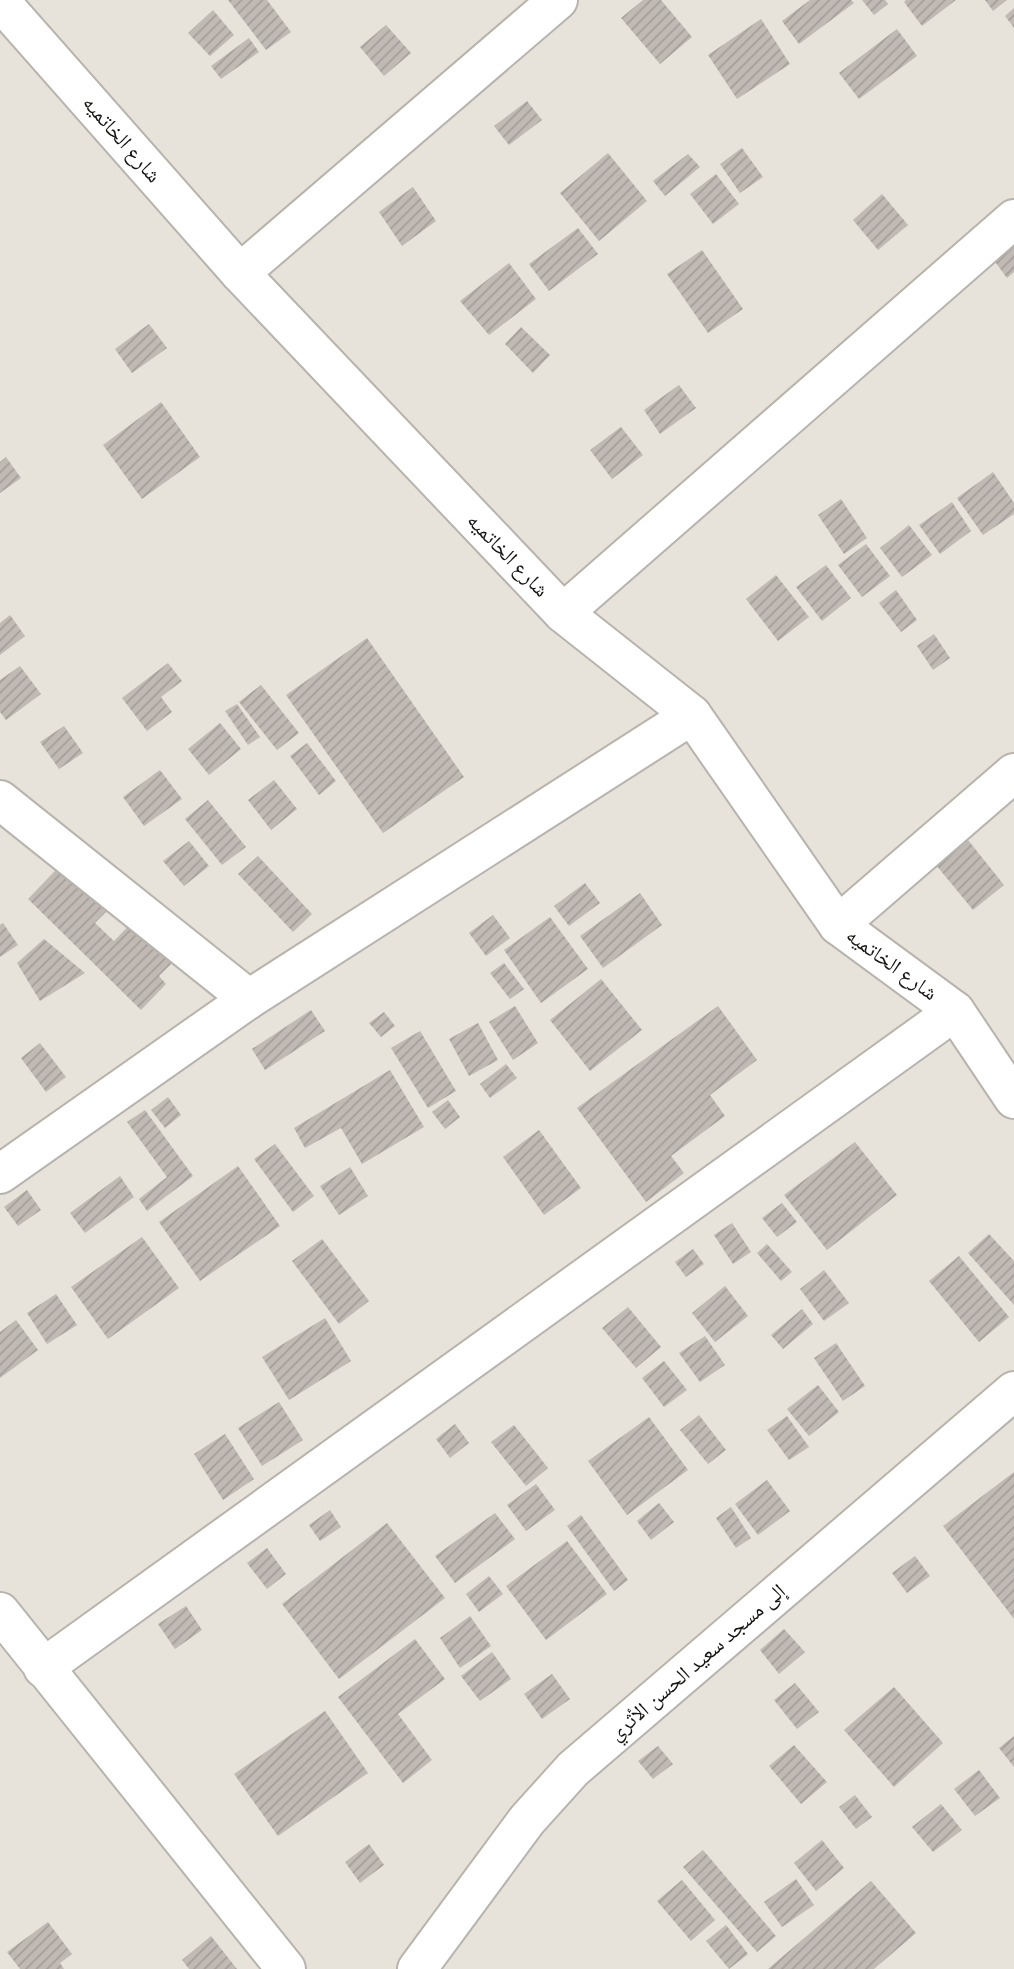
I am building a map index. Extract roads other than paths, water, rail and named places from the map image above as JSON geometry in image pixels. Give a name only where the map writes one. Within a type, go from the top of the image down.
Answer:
[{"type":"street","points":[[240,273],[558,0]]},
{"type":"street","name":"شارع الخاتميه","points":[[0,1],[240,273],[563,613],[692,715],[838,925],[955,1011],[1014,1099]]},
{"type":"street","points":[[563,613],[1014,219]]},
{"type":"street","points":[[0,1174],[249,999],[692,715]]},
{"type":"street","points":[[838,925],[1014,773]]},
{"type":"street","points":[[0,800],[249,999]]},
{"type":"street","points":[[43,1668],[955,1011]]},
{"type":"street","name":"إلى مسجد سعيد الحسن الأثري","points":[[417,1969],[527,1820],[573,1769],[1014,1391]]},
{"type":"street","points":[[0,1612],[286,1969]]}]
